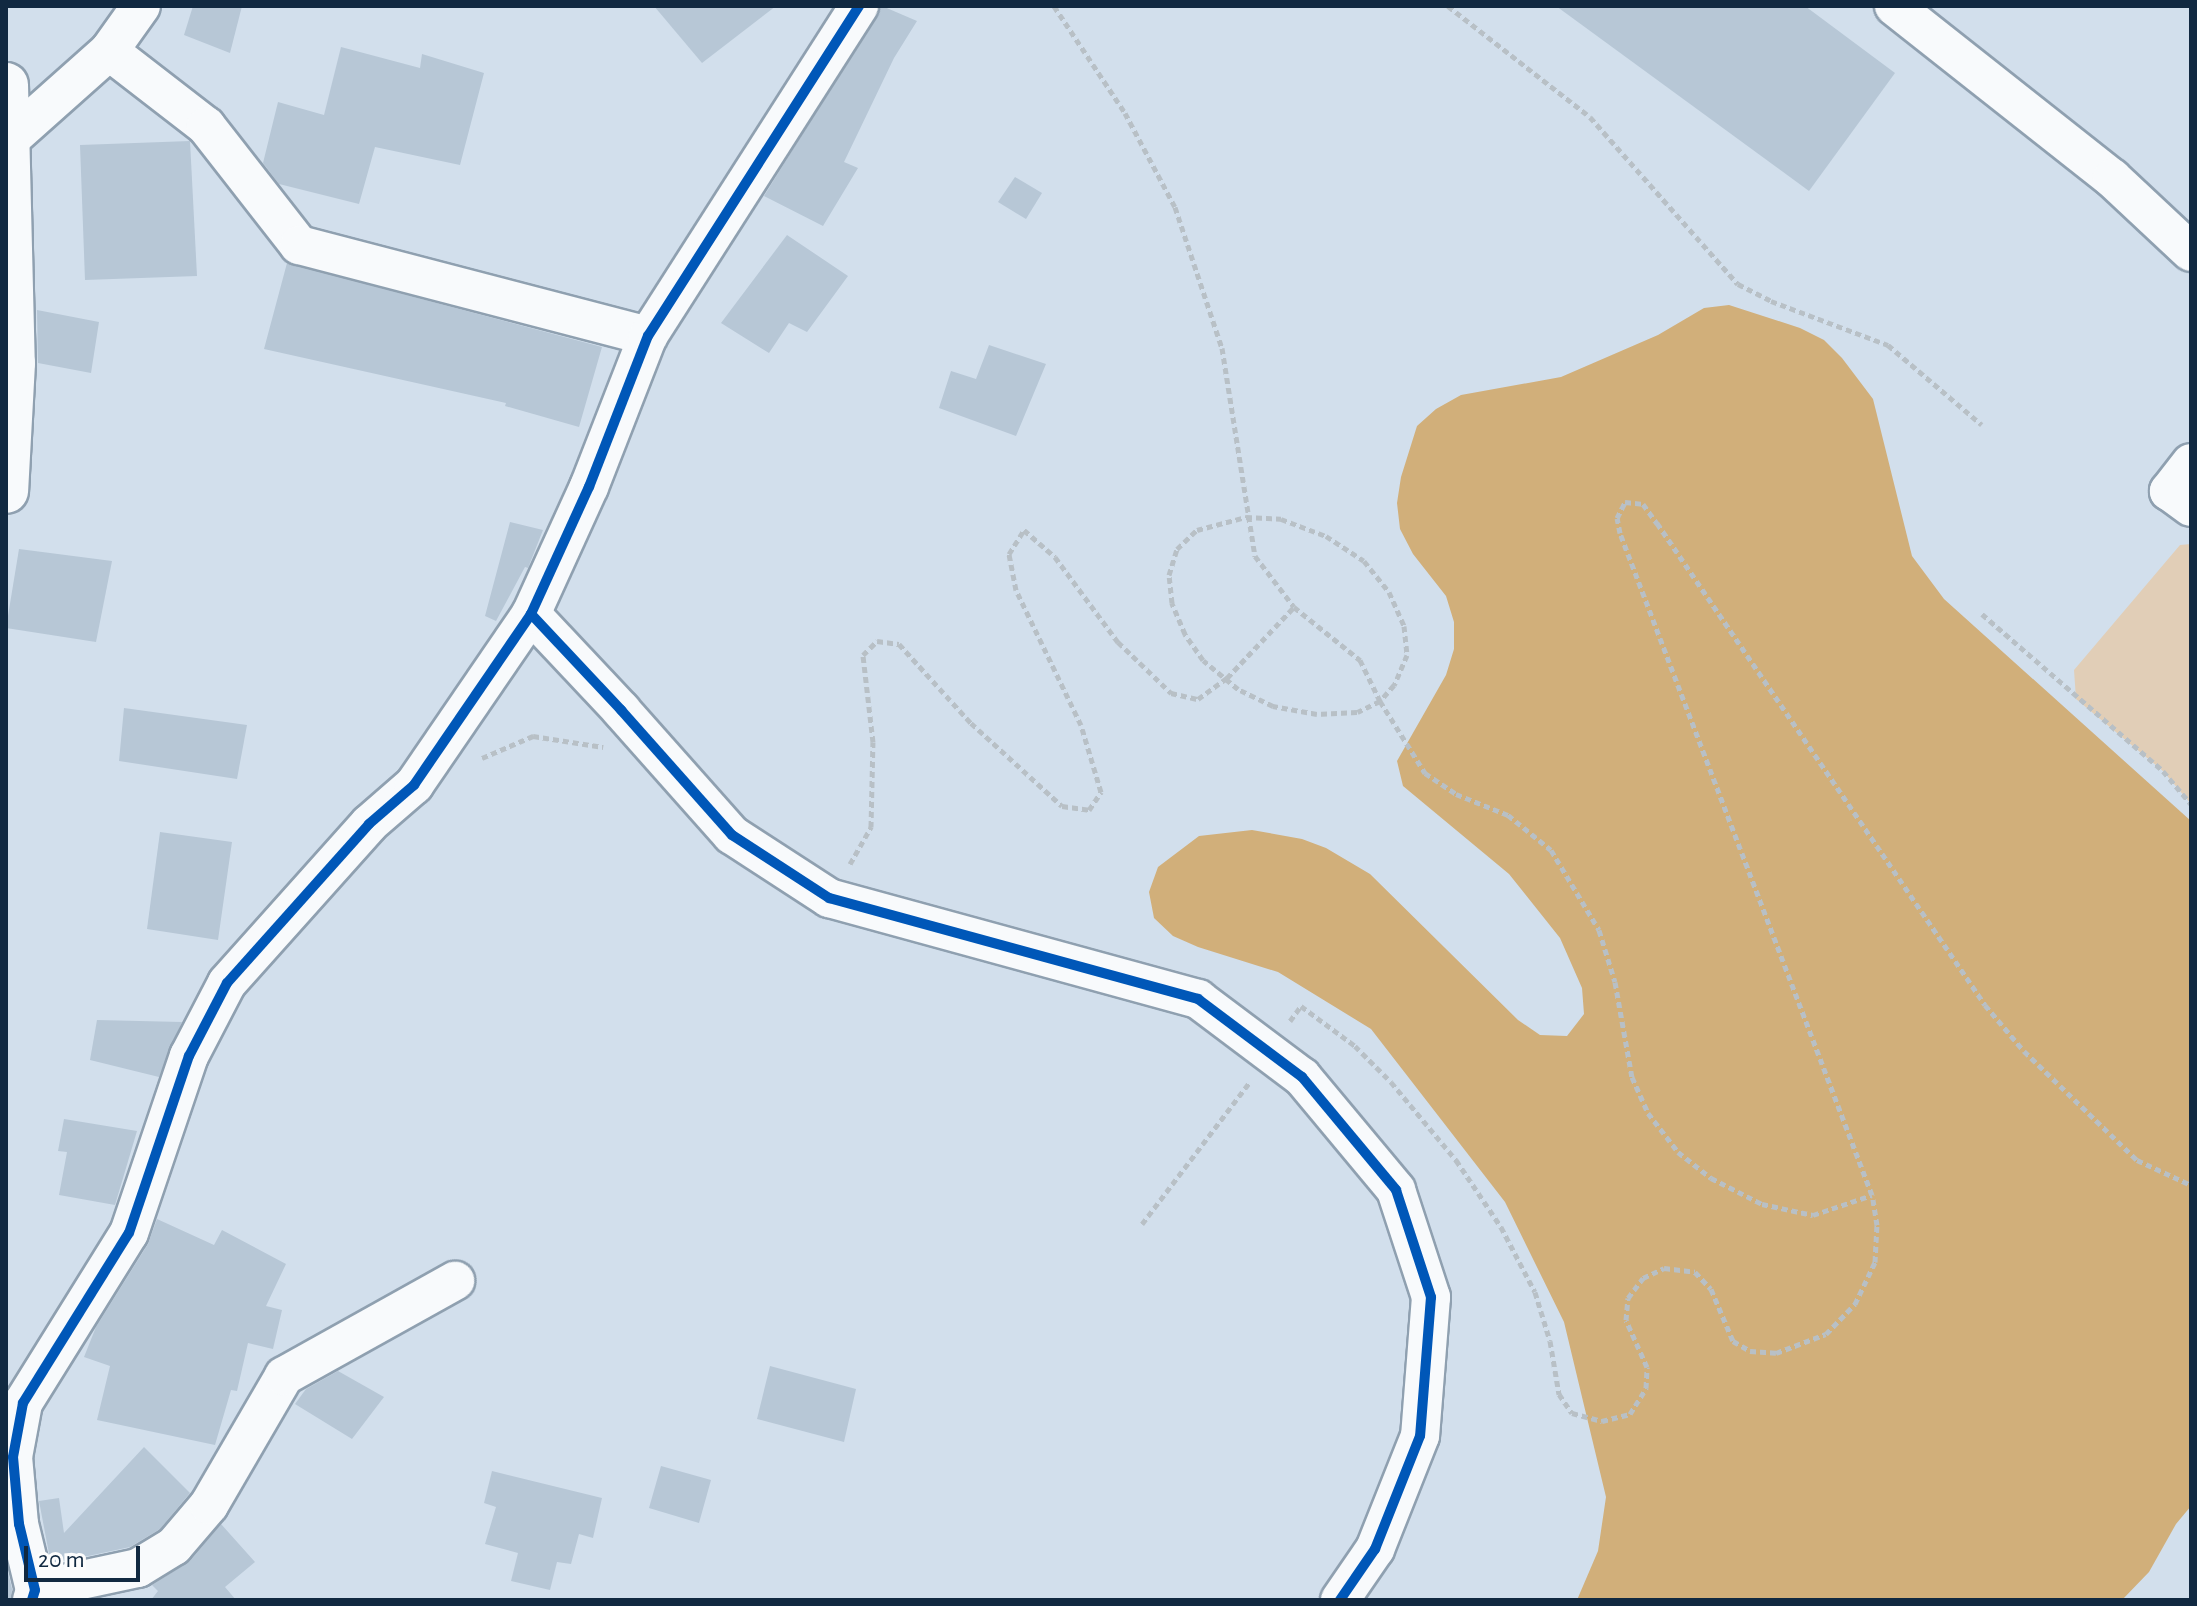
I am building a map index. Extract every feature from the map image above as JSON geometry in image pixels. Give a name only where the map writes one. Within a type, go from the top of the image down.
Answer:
[{"type":"street","points":[[8,141],[109,51],[141,6]]},
{"type":"street","points":[[455,1281],[284,1376],[209,1505],[174,1546],[138,1568],[34,1595],[19,1524],[13,1457],[14,1393],[67,1339],[129,1233],[189,1056],[227,983],[369,824],[414,785],[531,614],[589,487],[648,336],[859,6]]},
{"type":"street","points":[[1894,6],[2112,178],[2191,252]]},
{"type":"street","points":[[109,51],[206,126],[299,245],[648,336]]},
{"type":"street","points":[[6,85],[13,363],[6,491]]},
{"type":"street","points":[[2191,463],[2169,491],[2191,507]]},
{"type":"street","points":[[531,614],[732,835],[829,898],[1198,999],[1302,1077],[1396,1190],[1431,1297],[1420,1436],[1375,1549],[1340,1600]]},
{"type":"path","points":[[1054,6],[1125,113],[1175,207],[1222,348],[1246,517],[1255,556],[1294,607],[1360,660],[1380,701],[1425,773],[1456,794],[1508,815],[1551,850],[1599,930],[1615,982],[1632,1077],[1648,1113],[1678,1152],[1711,1178],[1762,1204],[1813,1215],[1872,1195]]},
{"type":"path","points":[[1448,6],[1590,117],[1738,284],[1771,301],[1888,345],[1982,425]]},
{"type":"path","points":[[1300,1034],[1287,1023],[1301,1006],[1355,1046],[1391,1082],[1456,1160],[1501,1227],[1535,1292],[1550,1341],[1559,1394],[1572,1413],[1602,1421],[1630,1414],[1646,1388],[1647,1367],[1626,1320],[1628,1298],[1643,1278],[1664,1268],[1695,1272],[1715,1297],[1733,1341],[1750,1351],[1776,1353],[1826,1334],[1855,1304],[1875,1262],[1877,1225],[1872,1195],[1620,533],[1617,518],[1625,502],[1643,504],[1985,1005],[2024,1051],[2137,1160],[2191,1185]]},
{"type":"path","points":[[1246,517],[1281,519],[1326,536],[1364,561],[1389,592],[1404,626],[1407,655],[1394,685],[1380,701],[1357,712],[1317,714],[1273,706],[1225,679],[1203,660],[1185,634],[1172,603],[1169,575],[1177,549],[1197,530],[1246,517]]},
{"type":"path","points":[[829,898],[871,827],[873,742],[863,655],[877,641],[899,644],[971,723],[1062,806],[1089,810],[1101,792],[1081,725],[1016,590],[1009,554],[1024,530],[1055,557],[1118,642],[1171,693],[1198,699],[1225,679],[1294,607]]},
{"type":"path","points":[[1982,614],[2163,771],[2191,804]]},
{"type":"path","points":[[414,785],[533,736],[663,757]]},
{"type":"path","points":[[1142,1224],[1254,1075]]},
{"type":"shaded area","points":[[1729,305],[1800,328],[1824,340],[1842,358],[1873,399],[1912,556],[1944,599],[2191,821],[2191,1506],[2176,1524],[2149,1572],[2122,1600],[1577,1600],[1598,1551],[1606,1497],[1564,1322],[1505,1202],[1371,1029],[1278,972],[1198,947],[1173,936],[1154,918],[1149,892],[1158,867],[1199,836],[1252,830],[1302,839],[1326,848],[1370,874],[1518,1020],[1540,1035],[1567,1036],[1584,1014],[1582,988],[1560,938],[1509,874],[1403,786],[1397,761],[1446,675],[1454,649],[1454,622],[1446,596],[1413,554],[1400,529],[1397,503],[1401,477],[1417,426],[1436,409],[1461,395],[1561,377],[1658,335],[1704,308]]},
{"type":"shaded area","points":[[2191,544],[2191,804],[2163,771],[2076,699],[2074,670],[2180,545]]},
{"type":"building","points":[[193,6],[242,6],[230,53],[184,35]]},
{"type":"building","points":[[654,6],[776,6],[702,63]]},
{"type":"building","points":[[882,6],[917,21],[894,58],[844,162],[858,168],[823,226],[764,196]]},
{"type":"building","points":[[1556,6],[1805,6],[1895,73],[1809,191]]},
{"type":"building","points":[[341,47],[420,68],[422,54],[484,73],[460,165],[375,147],[359,204],[279,184],[263,163],[278,102],[324,115]]},
{"type":"building","points":[[190,141],[197,276],[85,280],[80,145]]},
{"type":"building","points":[[1015,177],[1042,193],[1026,219],[998,202]]},
{"type":"building","points":[[787,235],[848,276],[807,332],[789,323],[769,353],[721,323]]},
{"type":"building","points":[[287,263],[602,347],[579,427],[505,406],[506,403],[264,349]]},
{"type":"building","points":[[37,310],[99,322],[91,373],[38,363]]},
{"type":"building","points":[[989,345],[1046,364],[1016,436],[939,408],[951,371],[976,379]]},
{"type":"building","points":[[510,522],[543,530],[528,568],[525,567],[496,621],[485,616]]},
{"type":"building","points":[[19,549],[112,561],[96,642],[6,628]]},
{"type":"building","points":[[124,708],[247,725],[237,779],[119,761]]},
{"type":"building","points":[[160,832],[232,842],[218,940],[147,929]]},
{"type":"building","points":[[97,1020],[182,1022],[159,1077],[90,1060]]},
{"type":"building","points":[[64,1119],[137,1131],[115,1205],[59,1195],[67,1152],[58,1151]]},
{"type":"building","points":[[157,1219],[214,1245],[222,1230],[286,1264],[266,1306],[282,1310],[273,1349],[248,1343],[237,1391],[231,1390],[215,1445],[97,1420],[110,1366],[84,1357],[96,1327],[148,1244]]},
{"type":"building","points":[[770,1366],[856,1389],[844,1442],[757,1419]]},
{"type":"building","points":[[338,1371],[384,1397],[352,1439],[295,1404],[306,1389]]},
{"type":"building","points":[[144,1447],[190,1493],[160,1529],[130,1547],[51,1564],[39,1501],[59,1498],[64,1533]]},
{"type":"building","points":[[661,1466],[711,1480],[699,1523],[649,1508]]},
{"type":"building","points":[[492,1471],[602,1498],[593,1538],[579,1534],[571,1564],[557,1562],[550,1590],[511,1581],[518,1553],[485,1544],[496,1507],[484,1503]]},
{"type":"building","points":[[221,1524],[255,1562],[225,1587],[236,1600],[151,1600],[158,1591],[152,1585],[190,1561]]},
{"type":"building","points":[[6,1564],[12,1589],[11,1600],[6,1600]]},
{"type":"cycle path","points":[[32,1600],[35,1590],[19,1524],[13,1457],[23,1403],[129,1233],[189,1056],[227,983],[369,824],[414,785],[531,614],[589,487],[648,336],[859,6]]},
{"type":"cycle path","points":[[531,614],[732,835],[829,898],[1198,999],[1302,1077],[1396,1190],[1431,1297],[1420,1436],[1375,1549],[1340,1600]]}]
